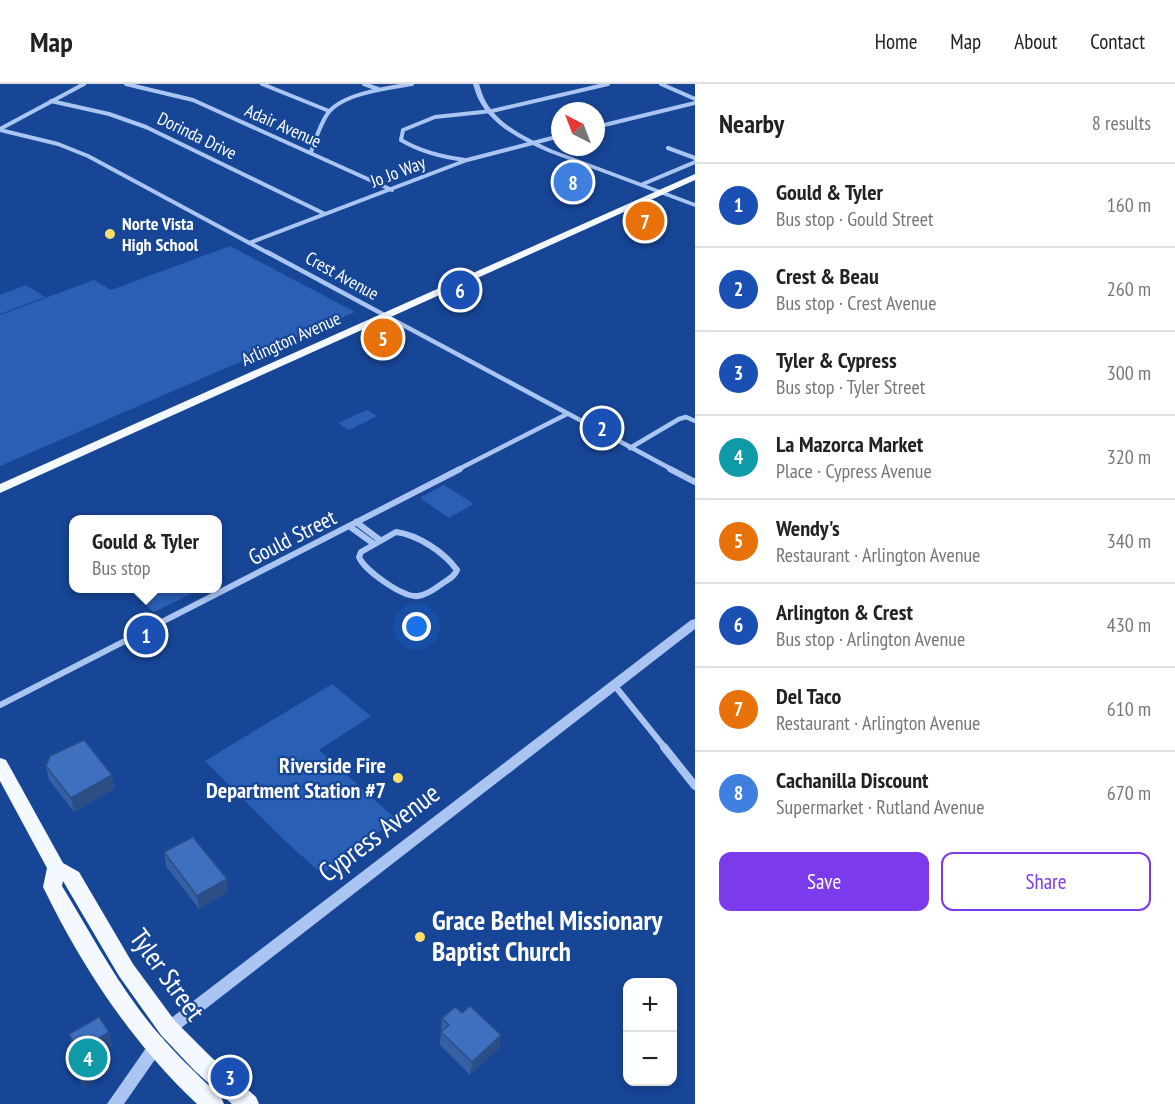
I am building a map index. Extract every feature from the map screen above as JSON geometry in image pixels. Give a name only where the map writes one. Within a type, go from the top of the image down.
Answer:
[{"type":"main road","name":"Arlington Avenue","points":[[0,489],[695,177]]},
{"type":"main road","name":"Tyler Street","points":[[0,765],[56,868],[52,887],[117,996],[163,1037],[204,1064],[248,1104]]},
{"type":"main road","name":"Tyler Street","points":[[163,1037],[189,1082],[213,1104]]},
{"type":"street","points":[[0,129],[84,84]]},
{"type":"street","name":"Adair Avenue","points":[[126,84],[193,100],[392,190]]},
{"type":"street","points":[[262,84],[329,111]]},
{"type":"street","points":[[364,84],[379,90]]},
{"type":"street","points":[[311,152],[329,111],[352,98],[412,84]]},
{"type":"street","points":[[476,84],[477,91],[489,111],[505,126],[532,143],[695,205]]},
{"type":"street","points":[[467,160],[439,157],[416,149],[401,140],[403,130],[416,121],[436,116],[489,111],[608,84]]},
{"type":"street","points":[[661,84],[695,101]]},
{"type":"street","name":"Dorinda Drive","points":[[51,101],[109,114],[146,127],[325,214]]},
{"type":"street","points":[[605,125],[695,101]]},
{"type":"street","name":"Crest Avenue","points":[[0,129],[58,144],[78,152],[695,482]]},
{"type":"street","name":"Jo Jo Way","points":[[249,243],[467,160],[551,138]]},
{"type":"street","points":[[668,148],[695,160]]},
{"type":"street","points":[[643,184],[695,160]]},
{"type":"street","name":"Gould Street","points":[[222,591],[567,414]]},
{"type":"street","points":[[630,448],[686,417],[695,421]]},
{"type":"street","points":[[356,522],[377,542]]},
{"type":"street","points":[[349,526],[377,542]]},
{"type":"street","points":[[401,532],[413,536],[456,568],[453,576],[416,596],[403,593],[362,564],[358,557],[361,552],[377,542],[401,532]]},
{"type":"street","name":"Gould Street","points":[[0,705],[218,593]]},
{"type":"street","name":"Cypress Avenue","points":[[115,1104],[163,1037],[695,623]]},
{"type":"street","points":[[615,686],[695,786]]},
{"type":"shaded area","points":[[230,246],[355,312],[0,466],[0,315],[94,280],[111,290]]},
{"type":"shaded area","points":[[26,285],[45,297],[0,314],[0,295]]},
{"type":"shaded area","points":[[367,410],[377,416],[349,430],[338,423]]},
{"type":"shaded area","points":[[444,485],[474,504],[449,518],[421,497]]},
{"type":"shaded area","points":[[132,593],[191,594],[154,612]]},
{"type":"shaded area","points":[[332,684],[371,716],[319,750],[396,819],[322,874],[282,838],[205,761]]},
{"type":"building","points":[[84,740],[112,775],[71,798],[46,766],[50,756]]},
{"type":"building","points":[[193,837],[227,879],[197,896],[164,852]]},
{"type":"building","name":"Grace Bethel Missionary Baptist Church","points":[[470,1006],[501,1035],[472,1062],[441,1032],[449,1025],[442,1018],[455,1007],[462,1013]]},
{"type":"building","points":[[99,1017],[109,1032],[96,1040],[107,1058],[80,1074],[66,1048],[74,1043],[69,1034]]},
{"type":"place","name":"Cachanilla Discount","points":[[573,182]]},
{"type":"place","name":"Del Taco","points":[[645,221]]},
{"type":"place","name":"Norte Vista High School","points":[[110,234]]},
{"type":"place","name":"Arlington & Crest","points":[[460,290]]},
{"type":"place","name":"Wendy's","points":[[383,338]]},
{"type":"place","name":"Crest & Beau","points":[[602,428]]},
{"type":"place","name":"Gould & Tyler","points":[[146,635]]},
{"type":"place","name":"Riverside Fire Department Station #7","points":[[398,778]]},
{"type":"place","name":"Grace Bethel Missionary Baptist Church","points":[[420,937]]},
{"type":"place","name":"La Mazorca Market","points":[[88,1058]]},
{"type":"place","name":"Tyler & Cypress","points":[[230,1077]]}]
